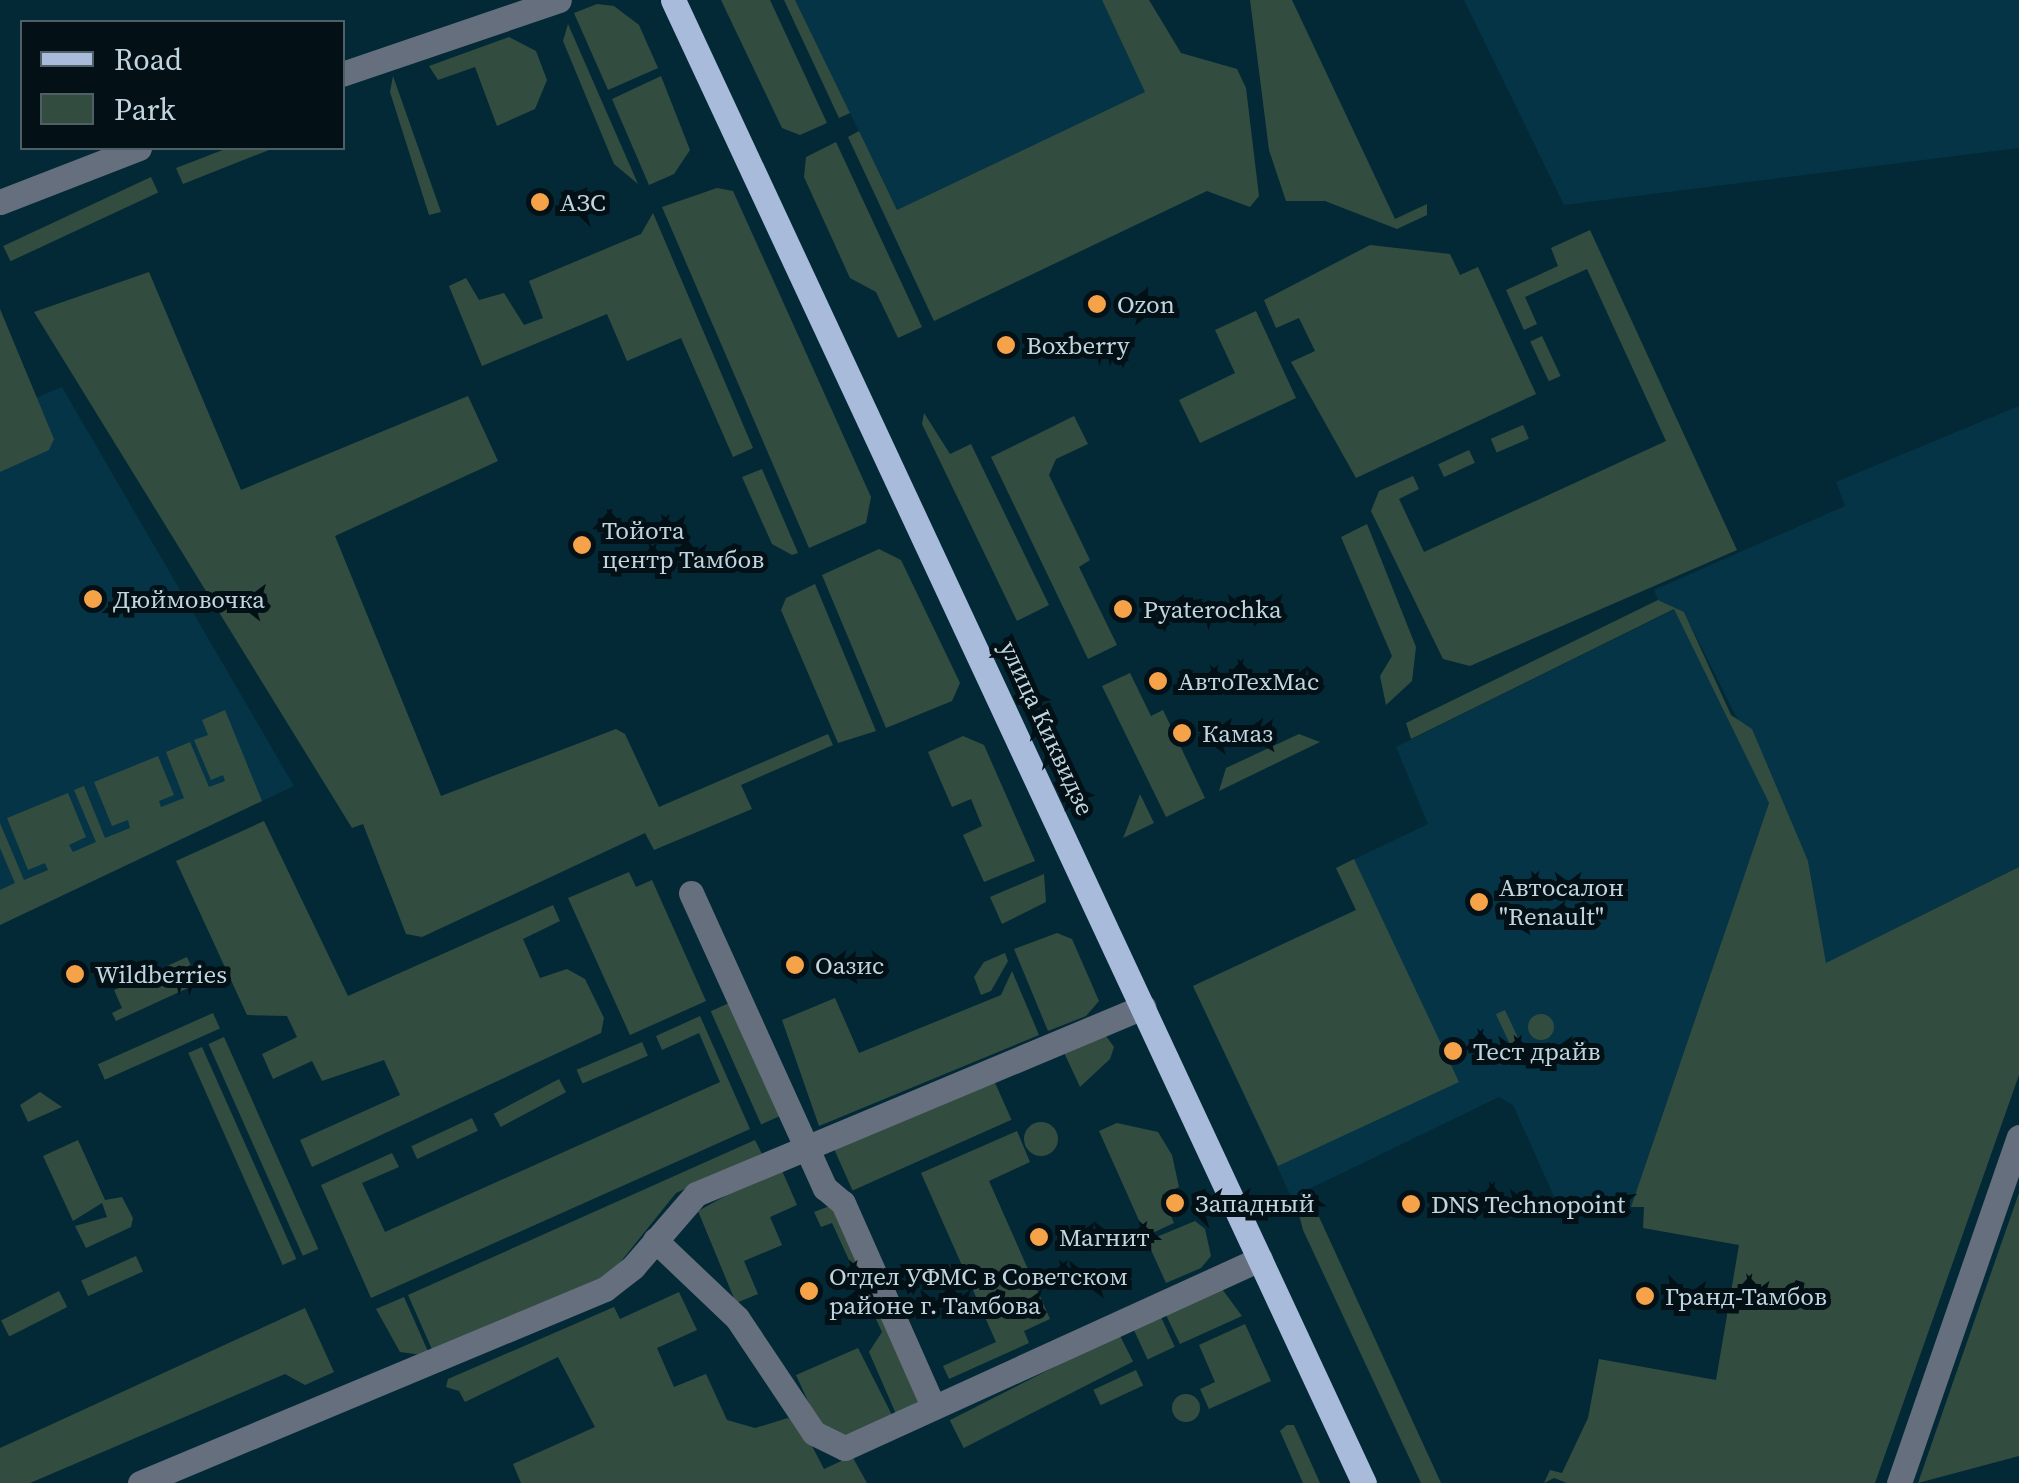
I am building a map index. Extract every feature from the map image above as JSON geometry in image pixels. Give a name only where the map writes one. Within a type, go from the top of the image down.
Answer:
[{"type":"main road","name":"улица Киквидзе","points":[[673,0],[1364,1483]]},
{"type":"street","points":[[345,73],[558,0]]},
{"type":"street","points":[[0,202],[135,150]]},
{"type":"street","points":[[691,893],[825,1188],[843,1203],[934,1406]]},
{"type":"street","points":[[140,1483],[606,1289],[696,1194],[1144,1006]]},
{"type":"street","points":[[1898,1483],[2019,1137]]},
{"type":"street","points":[[655,1240],[736,1318],[800,1416],[824,1440],[856,1446],[934,1406],[1260,1259]]},
{"type":"shaded area","points":[[795,0],[1102,0],[1146,92],[897,210]]},
{"type":"shaded area","points":[[1464,0],[2019,0],[2019,148],[1564,205]]},
{"type":"shaded area","name":"Дюймовочка","points":[[62,387],[294,786],[0,925],[0,413]]},
{"type":"shaded area","points":[[2019,406],[2019,867],[1826,964],[1808,861],[1684,612],[1658,600],[1654,590],[1845,506],[1836,482]]},
{"type":"shaded area","points":[[1675,609],[1769,803],[1631,1207],[1561,1212],[1513,1105],[1499,1097],[1307,1190],[1295,1205],[1193,986],[1356,910],[1336,868],[1428,824],[1396,747]]},
{"type":"green space","points":[[721,0],[770,0],[827,123],[800,135],[782,128]]},
{"type":"green space","points":[[784,0],[795,0],[850,113],[839,118]]},
{"type":"green space","points":[[1102,0],[1149,0],[1181,53],[1237,69],[1246,88],[1259,196],[1250,207],[1207,191],[934,321],[848,137],[859,131],[897,210],[1145,92]]},
{"type":"green space","points":[[1250,0],[1292,0],[1395,219],[1427,204],[1427,215],[1397,229],[1325,201],[1286,201],[1269,150]]},
{"type":"green space","points":[[597,4],[614,6],[639,25],[658,68],[608,90],[574,13]]},
{"type":"green space","points":[[568,24],[638,184],[614,164],[563,41]]},
{"type":"green space","points":[[509,37],[536,51],[547,80],[535,109],[497,126],[475,67],[438,80],[429,66]]},
{"type":"green space","points":[[393,76],[441,212],[429,215],[390,92]]},
{"type":"green space","points":[[661,76],[690,150],[674,174],[649,185],[612,99]]},
{"type":"green space","points":[[836,142],[922,327],[898,338],[876,292],[850,278],[804,177],[806,157]]},
{"type":"green space","points":[[223,150],[269,150],[183,184],[176,168]]},
{"type":"green space","points":[[151,177],[158,192],[10,261],[3,246]]},
{"type":"green space","points":[[717,188],[733,191],[871,497],[866,523],[809,548],[662,207]]},
{"type":"green space","points":[[653,213],[753,448],[733,457],[681,338],[627,361],[607,314],[482,366],[449,286],[466,278],[479,300],[504,293],[524,325],[543,318],[529,281],[641,234]]},
{"type":"green space","points":[[1590,230],[1737,550],[1470,666],[1443,659],[1371,511],[1379,491],[1413,476],[1419,489],[1399,499],[1424,552],[1666,441],[1587,269],[1525,297],[1537,324],[1524,330],[1506,290],[1558,266],[1551,248]]},
{"type":"green space","points":[[1370,245],[1450,254],[1460,275],[1478,267],[1536,394],[1356,478],[1291,362],[1315,351],[1299,318],[1276,328],[1264,300]]},
{"type":"green space","points":[[149,272],[241,490],[468,396],[498,461],[335,536],[441,796],[616,729],[625,734],[659,807],[828,734],[833,745],[741,785],[752,809],[654,850],[645,833],[422,937],[406,934],[363,824],[352,828],[34,312]]},
{"type":"green space","points":[[0,309],[54,439],[49,450],[0,472]]},
{"type":"green space","points":[[1256,311],[1296,398],[1200,443],[1179,400],[1235,373],[1215,330]]},
{"type":"green space","points":[[1542,336],[1561,376],[1549,381],[1530,341]]},
{"type":"green space","points":[[924,413],[950,454],[971,444],[1049,605],[1017,621],[922,424]]},
{"type":"green space","points":[[1074,416],[1088,444],[1056,459],[1049,475],[1090,560],[1079,567],[1117,645],[1088,659],[991,457]]},
{"type":"green space","points":[[1523,425],[1529,439],[1497,452],[1491,439]]},
{"type":"green space","points":[[1469,450],[1475,463],[1444,477],[1438,464]]},
{"type":"green space","points":[[762,469],[798,553],[792,555],[772,544],[742,477]]},
{"type":"green space","points":[[1367,524],[1416,647],[1412,681],[1386,705],[1380,676],[1392,656],[1341,537]]},
{"type":"green space","points":[[879,549],[901,560],[960,683],[952,701],[886,728],[822,575]]},
{"type":"green space","points":[[815,584],[876,731],[838,743],[781,610],[786,598]]},
{"type":"green space","points":[[1658,600],[1684,612],[1731,715],[1752,729],[1808,861],[1826,963],[2019,867],[2019,1075],[1875,1483],[1567,1483],[1554,1478],[1544,1483],[1550,1470],[1562,1473],[1588,1418],[1599,1359],[1716,1380],[1739,1245],[1643,1228],[1644,1207],[1631,1207],[1769,803],[1674,609],[1411,739],[1406,723]]},
{"type":"green space","points":[[1130,673],[1151,716],[1163,710],[1205,798],[1166,817],[1102,686]]},
{"type":"green space","points":[[225,710],[262,801],[0,925],[0,890],[15,883],[0,848],[0,823],[24,880],[48,870],[45,863],[28,870],[7,818],[68,793],[86,837],[69,845],[73,852],[96,842],[74,790],[84,786],[105,838],[130,828],[128,820],[112,826],[94,782],[158,756],[174,795],[159,801],[161,807],[184,798],[166,752],[190,742],[209,787],[225,781],[223,775],[211,780],[194,740],[208,735],[202,720]]},
{"type":"green space","points":[[1299,734],[1320,742],[1219,791],[1226,768]]},
{"type":"green space","points":[[963,736],[984,745],[1035,861],[984,882],[963,835],[982,826],[971,799],[952,807],[928,752]]},
{"type":"green space","points":[[1140,794],[1154,823],[1123,838],[1129,823]]},
{"type":"green space","points":[[264,821],[348,996],[553,905],[560,921],[523,939],[540,978],[567,969],[585,979],[604,1018],[601,1033],[312,1167],[300,1140],[400,1095],[384,1060],[322,1081],[312,1061],[273,1079],[262,1054],[297,1037],[287,1016],[247,1015],[176,861]]},
{"type":"green space","points":[[1354,859],[1459,1082],[1278,1166],[1193,986],[1356,910],[1336,868]]},
{"type":"green space","points":[[629,872],[636,887],[652,880],[706,1001],[630,1035],[568,898]]},
{"type":"green space","points":[[1044,874],[1046,902],[1002,924],[990,897]]},
{"type":"green space","points":[[1057,933],[1072,939],[1099,1001],[1086,1016],[1048,1031],[1014,949]]},
{"type":"green space","points":[[1005,953],[1008,961],[991,991],[981,995],[974,977],[984,962]]},
{"type":"green space","points":[[187,957],[199,983],[116,1021],[112,1013],[122,1008],[114,990]]},
{"type":"green space","points":[[1012,971],[1039,1035],[819,1126],[782,1020],[835,998],[859,1053],[1001,995]]},
{"type":"green space","points":[[729,1003],[779,1116],[761,1124],[711,1011]]},
{"type":"green space","points":[[1505,1010],[1524,1050],[1515,1054],[1496,1014]]},
{"type":"green space","points":[[213,1013],[220,1029],[105,1080],[98,1064]]},
{"type":"green space","points":[[1541,1014],[1550,1018],[1554,1027],[1550,1036],[1541,1040],[1532,1036],[1528,1027],[1532,1018]]},
{"type":"green space","points":[[700,1016],[750,1129],[371,1298],[321,1185],[392,1153],[399,1167],[362,1183],[385,1232],[720,1082],[699,1033],[662,1050],[656,1036]]},
{"type":"green space","points":[[1106,1036],[1114,1047],[1110,1059],[1080,1087],[1061,1046]]},
{"type":"green space","points":[[224,1037],[318,1249],[303,1256],[208,1044]]},
{"type":"green space","points":[[642,1042],[648,1056],[583,1084],[577,1070]]},
{"type":"green space","points":[[202,1047],[296,1259],[283,1265],[188,1053]]},
{"type":"green space","points":[[992,1076],[1012,1120],[853,1191],[833,1147]]},
{"type":"green space","points":[[559,1079],[566,1092],[501,1127],[494,1114]]},
{"type":"green space","points":[[40,1092],[62,1107],[28,1122],[20,1105]]},
{"type":"green space","points":[[472,1118],[478,1131],[417,1159],[411,1146]]},
{"type":"green space","points":[[1041,1122],[1053,1127],[1058,1139],[1053,1151],[1041,1156],[1029,1151],[1024,1139],[1029,1127]]},
{"type":"green space","points":[[1117,1123],[1158,1132],[1172,1155],[1179,1187],[1162,1195],[1174,1223],[1146,1236],[1099,1131]]},
{"type":"green space","points":[[1017,1131],[1030,1162],[989,1181],[1050,1319],[1024,1331],[1029,1343],[949,1379],[943,1366],[996,1342],[921,1173]]},
{"type":"green space","points":[[78,1140],[105,1200],[122,1197],[133,1218],[131,1227],[86,1248],[75,1226],[107,1217],[102,1203],[73,1221],[43,1156]]},
{"type":"green space","points":[[755,1140],[762,1154],[676,1193],[610,1275],[434,1354],[408,1295]]},
{"type":"green space","points":[[780,1166],[797,1205],[770,1217],[782,1245],[744,1261],[758,1294],[736,1303],[698,1211]]},
{"type":"green space","points":[[2019,1193],[2019,1456],[1918,1483],[1999,1250]]},
{"type":"green space","points":[[1309,1195],[1441,1483],[1421,1483],[1303,1230],[1298,1211]]},
{"type":"green space","points":[[835,1204],[919,1401],[896,1414],[869,1352],[882,1332],[832,1223],[821,1227],[814,1212]]},
{"type":"green space","points":[[1195,1221],[1205,1229],[1211,1256],[1201,1268],[1166,1283],[1147,1241]]},
{"type":"green space","points":[[136,1256],[143,1272],[88,1296],[81,1280]]},
{"type":"green space","points":[[1222,1289],[1242,1316],[1180,1344],[1165,1313]]},
{"type":"green space","points":[[59,1291],[67,1307],[9,1337],[1,1321]]},
{"type":"green space","points":[[679,1292],[697,1330],[657,1348],[674,1387],[706,1374],[727,1420],[755,1428],[788,1418],[803,1429],[824,1469],[852,1456],[867,1483],[521,1483],[513,1464],[595,1427],[558,1357],[465,1402],[459,1391],[446,1387],[448,1379],[614,1307],[620,1319]]},
{"type":"green space","points":[[404,1297],[430,1356],[400,1352],[376,1309]]},
{"type":"green space","points":[[305,1308],[334,1372],[305,1385],[285,1374],[30,1483],[0,1483],[0,1448]]},
{"type":"green space","points":[[1160,1315],[1175,1347],[1148,1359],[1133,1328]]},
{"type":"green space","points":[[1245,1324],[1271,1381],[1209,1409],[1200,1389],[1215,1382],[1199,1345]]},
{"type":"green space","points":[[1119,1334],[1133,1362],[964,1448],[950,1420]]},
{"type":"green space","points":[[858,1348],[892,1415],[837,1439],[818,1423],[796,1375]]},
{"type":"green space","points":[[1136,1370],[1143,1385],[1101,1405],[1093,1390]]},
{"type":"green space","points":[[1186,1394],[1196,1398],[1200,1408],[1196,1418],[1186,1422],[1176,1418],[1172,1408],[1176,1398]]},
{"type":"green space","points":[[1294,1425],[1320,1483],[1303,1483],[1280,1431]]},
{"type":"place","name":"АЗС","points":[[540,202]]},
{"type":"place","name":"Ozon","points":[[1097,304]]},
{"type":"place","name":"Boxberry","points":[[1006,345]]},
{"type":"place","name":"Тойота центр Тамбов","points":[[582,545]]},
{"type":"place","name":"Дюймовочка","points":[[93,599]]},
{"type":"place","name":"Pyaterochka","points":[[1123,609]]},
{"type":"place","name":"АвтоТехМас","points":[[1158,681]]},
{"type":"place","name":"Камаз","points":[[1182,733]]},
{"type":"place","name":"Автосалон \"Renault\"","points":[[1479,902]]},
{"type":"place","name":"Оазис","points":[[795,965]]},
{"type":"place","name":"Wildberries","points":[[75,974]]},
{"type":"place","name":"Тест драйв","points":[[1453,1051]]},
{"type":"place","name":"Западный","points":[[1175,1203]]},
{"type":"place","name":"DNS Technopoint","points":[[1411,1204]]},
{"type":"place","name":"Магнит","points":[[1039,1237]]},
{"type":"place","name":"Отдел УФМС в Советском районе г. Тамбова","points":[[809,1291]]},
{"type":"place","name":"Гранд-Тамбов","points":[[1645,1296]]}]
